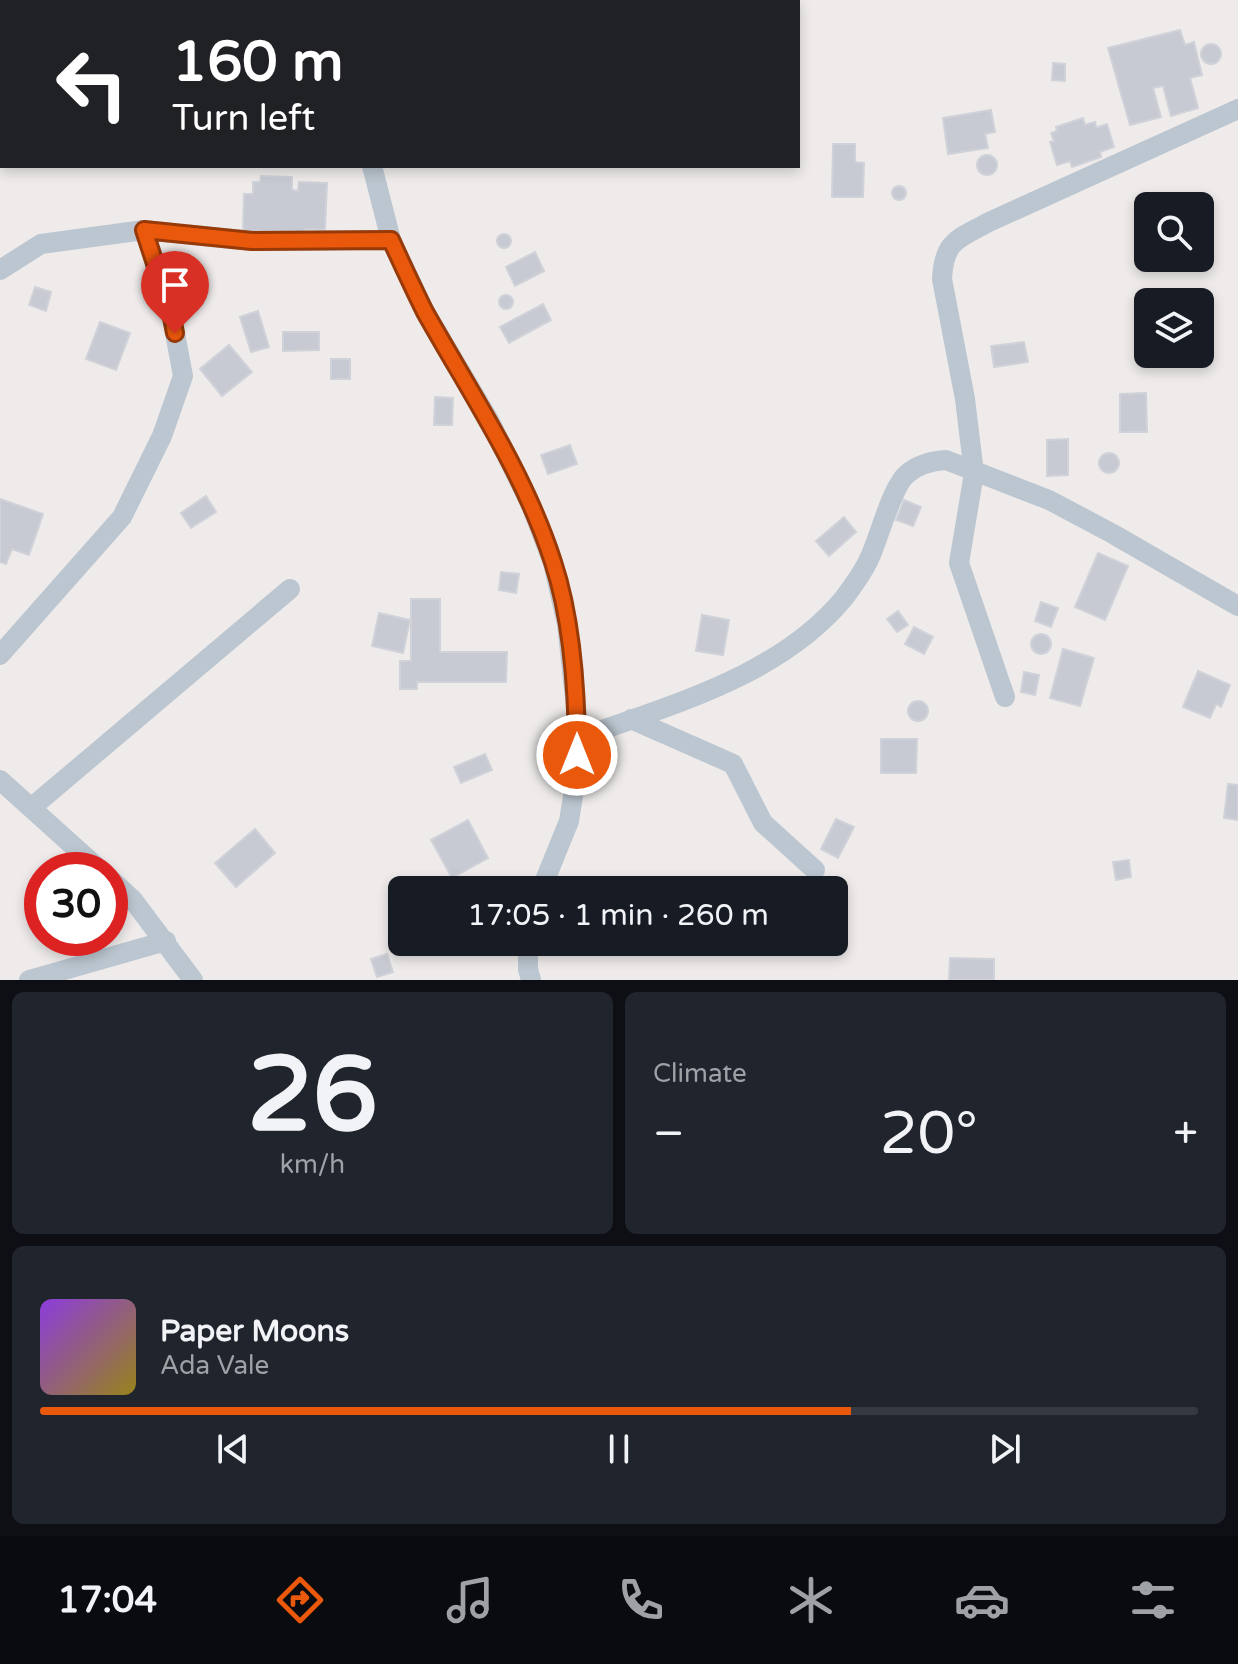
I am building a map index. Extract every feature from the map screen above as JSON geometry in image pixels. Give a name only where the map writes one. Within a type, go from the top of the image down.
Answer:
[{"type":"street","points":[[1005,697],[959,563],[974,473],[965,399],[942,279],[943,259],[953,243],[989,222],[1238,109]]},
{"type":"street","points":[[373,168],[391,240],[424,310],[489,420],[531,505],[553,563],[567,624],[577,771],[569,821],[547,876]]},
{"type":"street","points":[[0,270],[41,244],[144,230],[252,241],[391,240]]},
{"type":"street","points":[[0,655],[122,517],[162,436],[183,376],[171,312],[144,230]]},
{"type":"street","points":[[577,739],[692,697],[757,667],[792,645],[830,615],[869,560],[906,474],[932,461],[946,460],[1049,500],[1238,606]]},
{"type":"street","points":[[31,808],[290,589]]},
{"type":"street","points":[[631,719],[733,764],[763,823],[815,870]]},
{"type":"street","points":[[0,780],[80,852]]},
{"type":"street","points":[[128,895],[193,980]]},
{"type":"street","points":[[29,980],[166,941]]},
{"type":"street","points":[[528,956],[531,980]]},
{"type":"building","points":[[1180,30],[1185,45],[1194,42],[1202,75],[1190,78],[1198,108],[1171,116],[1163,86],[1153,88],[1161,117],[1130,125],[1108,48]]},
{"type":"building","points":[[1211,44],[1218,47],[1221,54],[1218,61],[1211,64],[1204,61],[1201,54],[1204,47]]},
{"type":"building","points":[[1053,63],[1065,64],[1065,81],[1052,80]]},
{"type":"building","points":[[991,110],[995,132],[985,134],[988,148],[948,154],[943,118]]},
{"type":"building","points":[[1083,118],[1085,125],[1095,122],[1096,128],[1107,124],[1114,147],[1100,152],[1101,157],[1072,167],[1070,161],[1057,165],[1050,142],[1054,141],[1051,133],[1057,131],[1056,127]]},
{"type":"building","points":[[833,144],[855,144],[855,162],[864,163],[863,197],[832,197]]},
{"type":"building","points":[[987,155],[994,158],[997,165],[994,172],[987,175],[980,172],[977,165],[980,158]]},
{"type":"building","points":[[261,176],[292,177],[292,190],[298,191],[299,182],[327,183],[325,230],[305,229],[305,236],[243,235],[244,194],[253,194],[253,182],[260,182]]},
{"type":"building","points":[[899,186],[906,193],[899,200],[892,193]]},
{"type":"building","points":[[504,234],[511,241],[504,248],[497,241]]},
{"type":"building","points":[[535,252],[544,271],[515,286],[506,267]]},
{"type":"building","points":[[35,287],[51,292],[46,311],[29,305]]},
{"type":"building","points":[[506,295],[513,302],[506,309],[499,302]]},
{"type":"building","points":[[543,304],[551,320],[509,343],[500,327]]},
{"type":"building","points":[[258,311],[269,347],[251,352],[240,317]]},
{"type":"building","points":[[100,322],[130,333],[116,370],[86,359]]},
{"type":"building","points":[[283,332],[319,332],[319,350],[283,351]]},
{"type":"building","points":[[1024,342],[1028,362],[994,367],[991,346]]},
{"type":"building","points":[[229,345],[252,372],[222,396],[200,369]]},
{"type":"building","points":[[331,359],[350,359],[350,379],[331,379]]},
{"type":"building","points":[[1146,393],[1147,432],[1120,432],[1120,394]]},
{"type":"building","points":[[435,397],[453,398],[452,425],[434,425]]},
{"type":"building","points":[[1068,439],[1068,475],[1047,476],[1047,440]]},
{"type":"building","points":[[570,445],[577,464],[548,474],[541,455]]},
{"type":"building","points":[[1109,453],[1116,456],[1119,463],[1116,470],[1109,473],[1102,470],[1099,463],[1102,456]]},
{"type":"building","points":[[206,496],[216,512],[191,528],[181,513]]},
{"type":"building","points":[[0,499],[43,514],[29,555],[12,549],[6,564],[0,562]]},
{"type":"building","points":[[904,500],[921,507],[913,526],[896,520]]},
{"type":"building","points":[[844,517],[856,532],[829,556],[816,541]]},
{"type":"building","points":[[1098,553],[1128,566],[1105,620],[1075,607]]},
{"type":"building","points":[[501,572],[519,574],[516,593],[499,590]]},
{"type":"building","points":[[411,599],[440,599],[440,652],[507,652],[506,682],[417,682],[417,689],[400,689],[400,661],[411,661]]},
{"type":"building","points":[[1041,602],[1058,608],[1051,627],[1035,621]]},
{"type":"building","points":[[898,611],[908,625],[897,632],[887,619]]},
{"type":"building","points":[[379,613],[410,620],[403,653],[372,646]]},
{"type":"building","points":[[702,615],[729,620],[723,655],[696,651]]},
{"type":"building","points":[[914,627],[933,637],[924,654],[905,644]]},
{"type":"building","points":[[1041,634],[1048,637],[1051,644],[1048,651],[1041,654],[1034,651],[1031,644],[1034,637]]},
{"type":"building","points":[[1063,649],[1094,658],[1080,706],[1050,698]]},
{"type":"building","points":[[1198,671],[1230,685],[1221,707],[1216,704],[1210,718],[1183,707]]},
{"type":"building","points":[[1024,672],[1039,675],[1035,695],[1021,692]]},
{"type":"building","points":[[918,701],[925,704],[928,711],[925,718],[918,721],[911,718],[908,711],[911,704]]},
{"type":"building","points":[[881,739],[917,739],[916,773],[881,773]]},
{"type":"building","points":[[485,754],[492,770],[461,783],[454,767]]},
{"type":"building","points":[[1228,784],[1238,785],[1238,820],[1224,818]]},
{"type":"building","points":[[836,819],[854,827],[838,858],[821,849]]},
{"type":"building","points":[[468,820],[488,858],[451,876],[431,840]]},
{"type":"building","points":[[255,829],[275,853],[236,887],[215,863]]},
{"type":"building","points":[[1129,860],[1131,877],[1116,880],[1113,862]]},
{"type":"building","points":[[387,954],[393,972],[377,977],[371,959]]},
{"type":"building","points":[[950,958],[994,959],[994,980],[949,980]]},
{"type":"route","points":[[175,333],[144,230],[252,241],[391,240],[424,310],[489,420],[531,505],[553,563],[567,624],[577,717],[577,755]]}]
